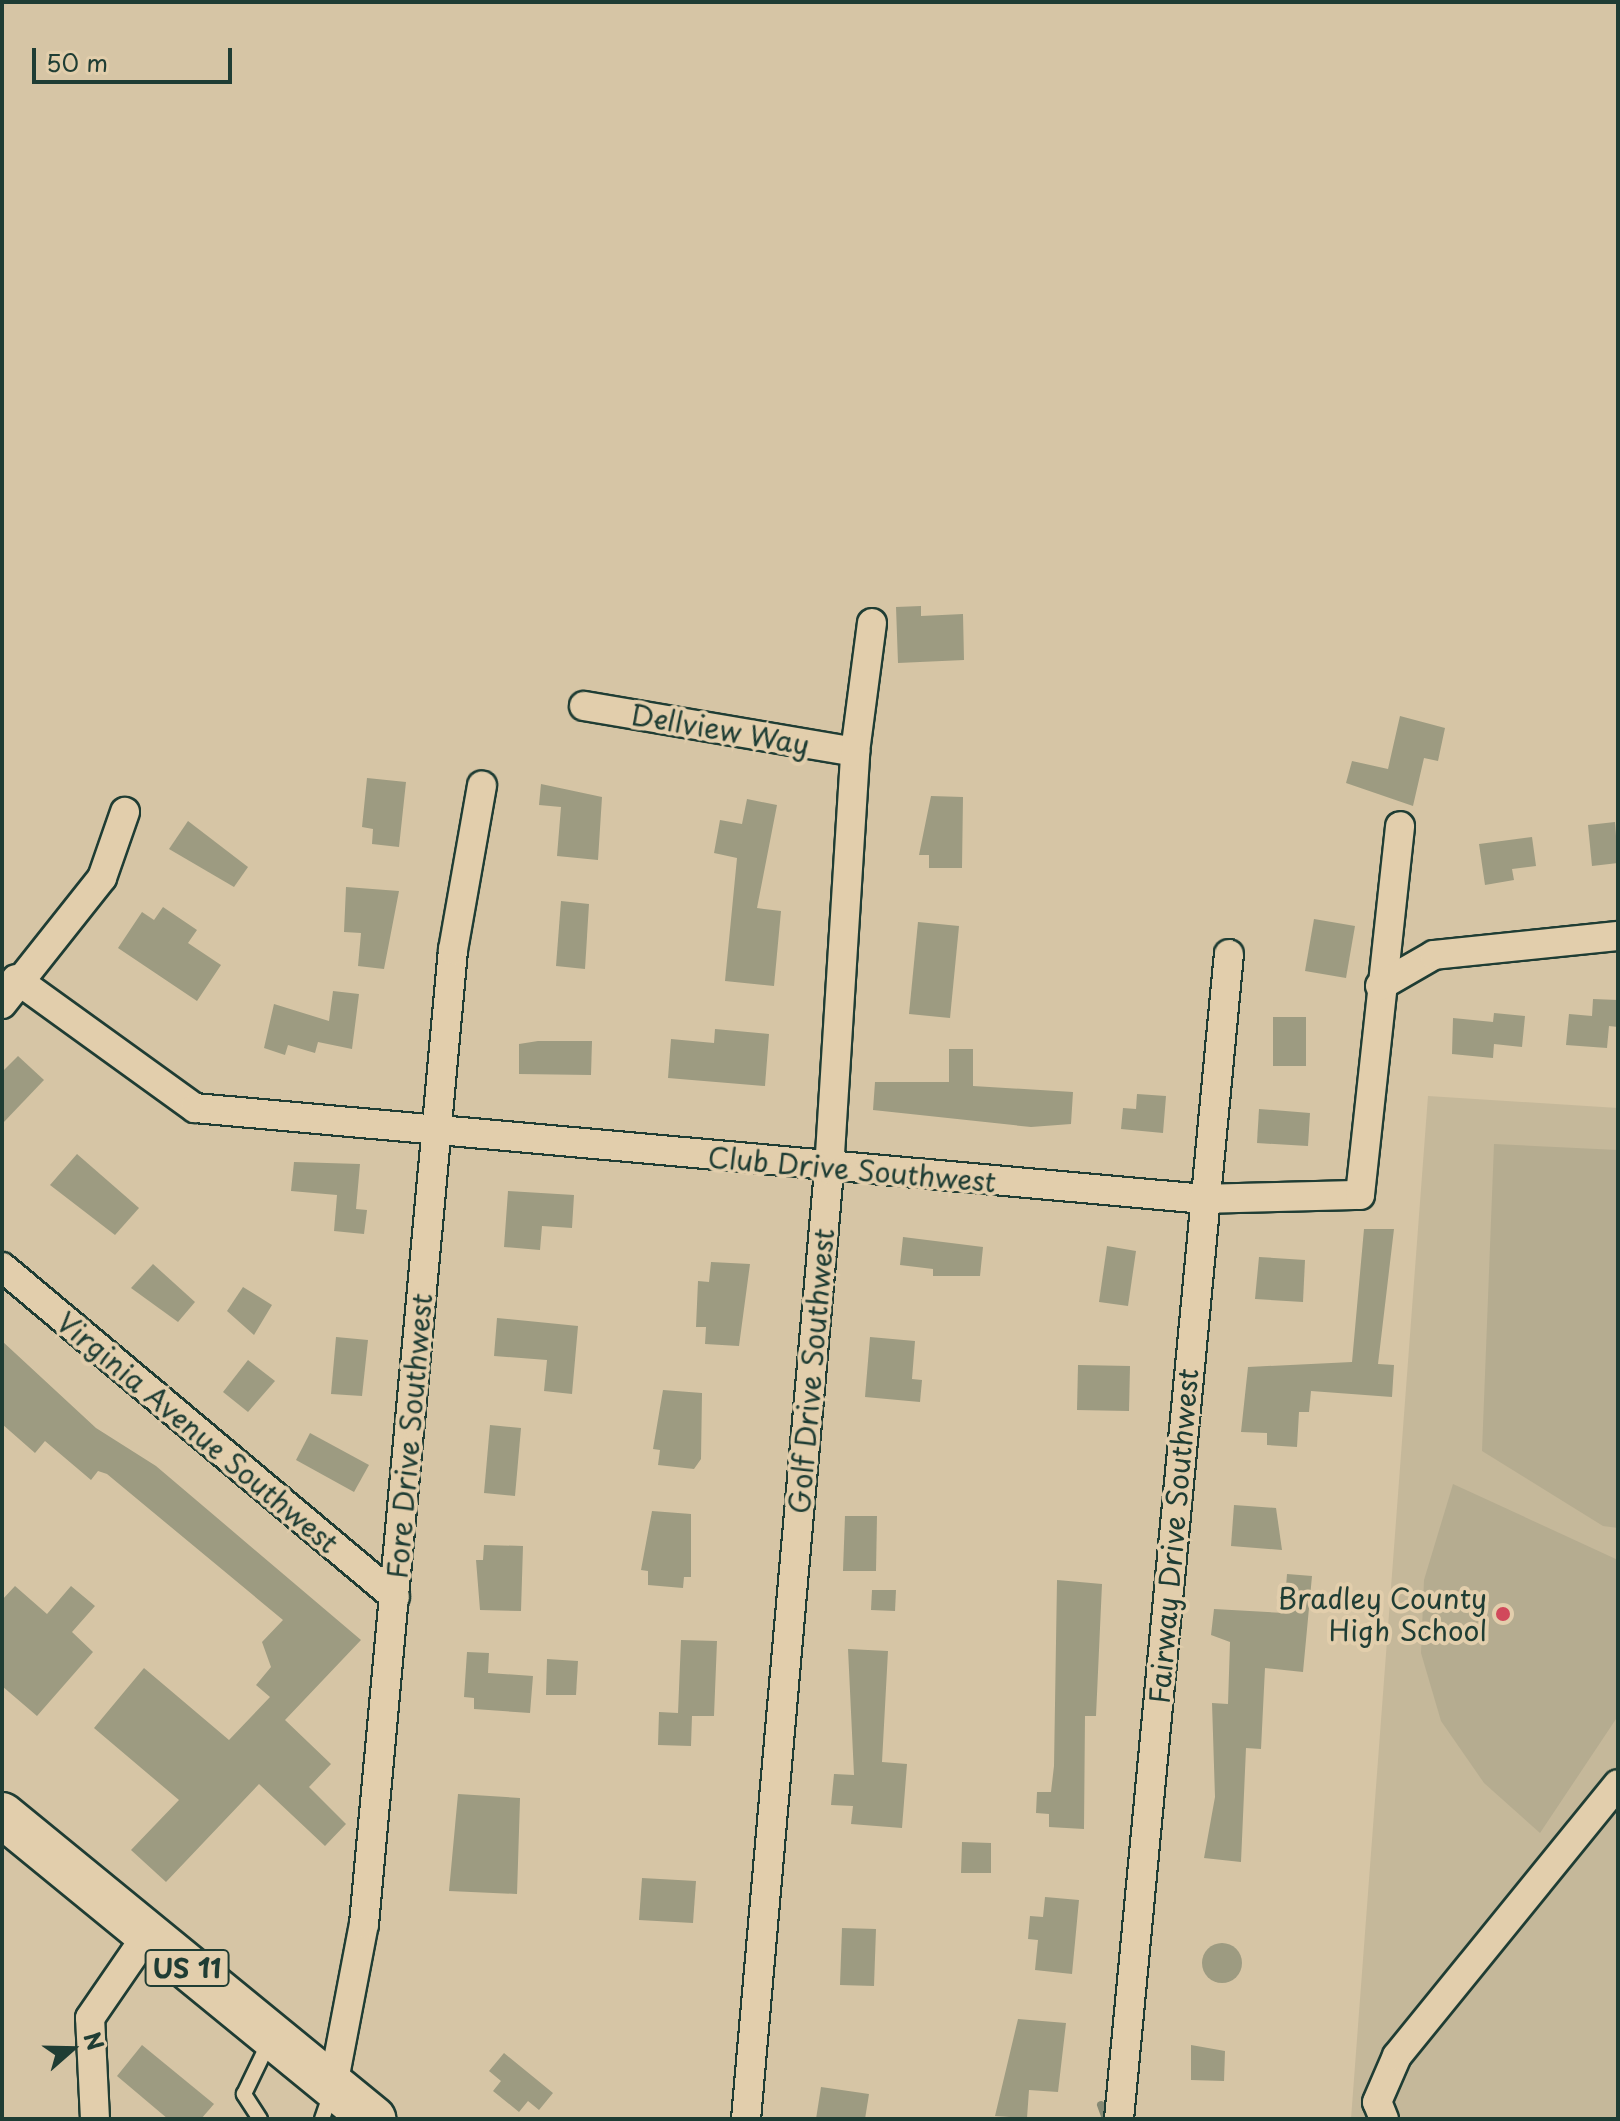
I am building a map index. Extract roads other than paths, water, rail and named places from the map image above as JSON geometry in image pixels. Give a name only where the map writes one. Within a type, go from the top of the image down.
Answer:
[{"type":"main road","name":"US 11","points":[[2,1815],[271,2036],[328,2102],[373,2119]]},
{"type":"street","name":"Golf Drive Southwest","points":[[746,2119],[829,1170],[855,752],[872,623]]},
{"type":"street","name":"Dellview Way","points":[[584,706],[855,752]]},
{"type":"street","name":"Fore Drive Southwest","points":[[328,2102],[364,1924],[453,950],[482,786]]},
{"type":"street","points":[[2,1004],[16,979],[102,878],[125,812]]},
{"type":"street","name":"Club Drive Southwest","points":[[16,979],[195,1108],[436,1127],[829,1170],[1204,1199],[1360,1195],[1380,986],[1400,826]]},
{"type":"street","points":[[1380,986],[1434,955],[1618,936]]},
{"type":"street","name":"Fairway Drive Southwest","points":[[1119,2119],[1229,954]]},
{"type":"street","name":"Virginia Avenue Southwest","points":[[2,1267],[395,1597]]},
{"type":"street","points":[[1384,2119],[1377,2102],[1397,2056],[1618,1784]]},
{"type":"street","points":[[95,2119],[90,2018],[147,1935]]},
{"type":"lane","points":[[260,2119],[244,2094],[271,2036]]},
{"type":"waterway","points":[[1101,2105],[1106,2119]]},
{"type":"place","name":"Bradley County High School","points":[[1503,1614]]}]
